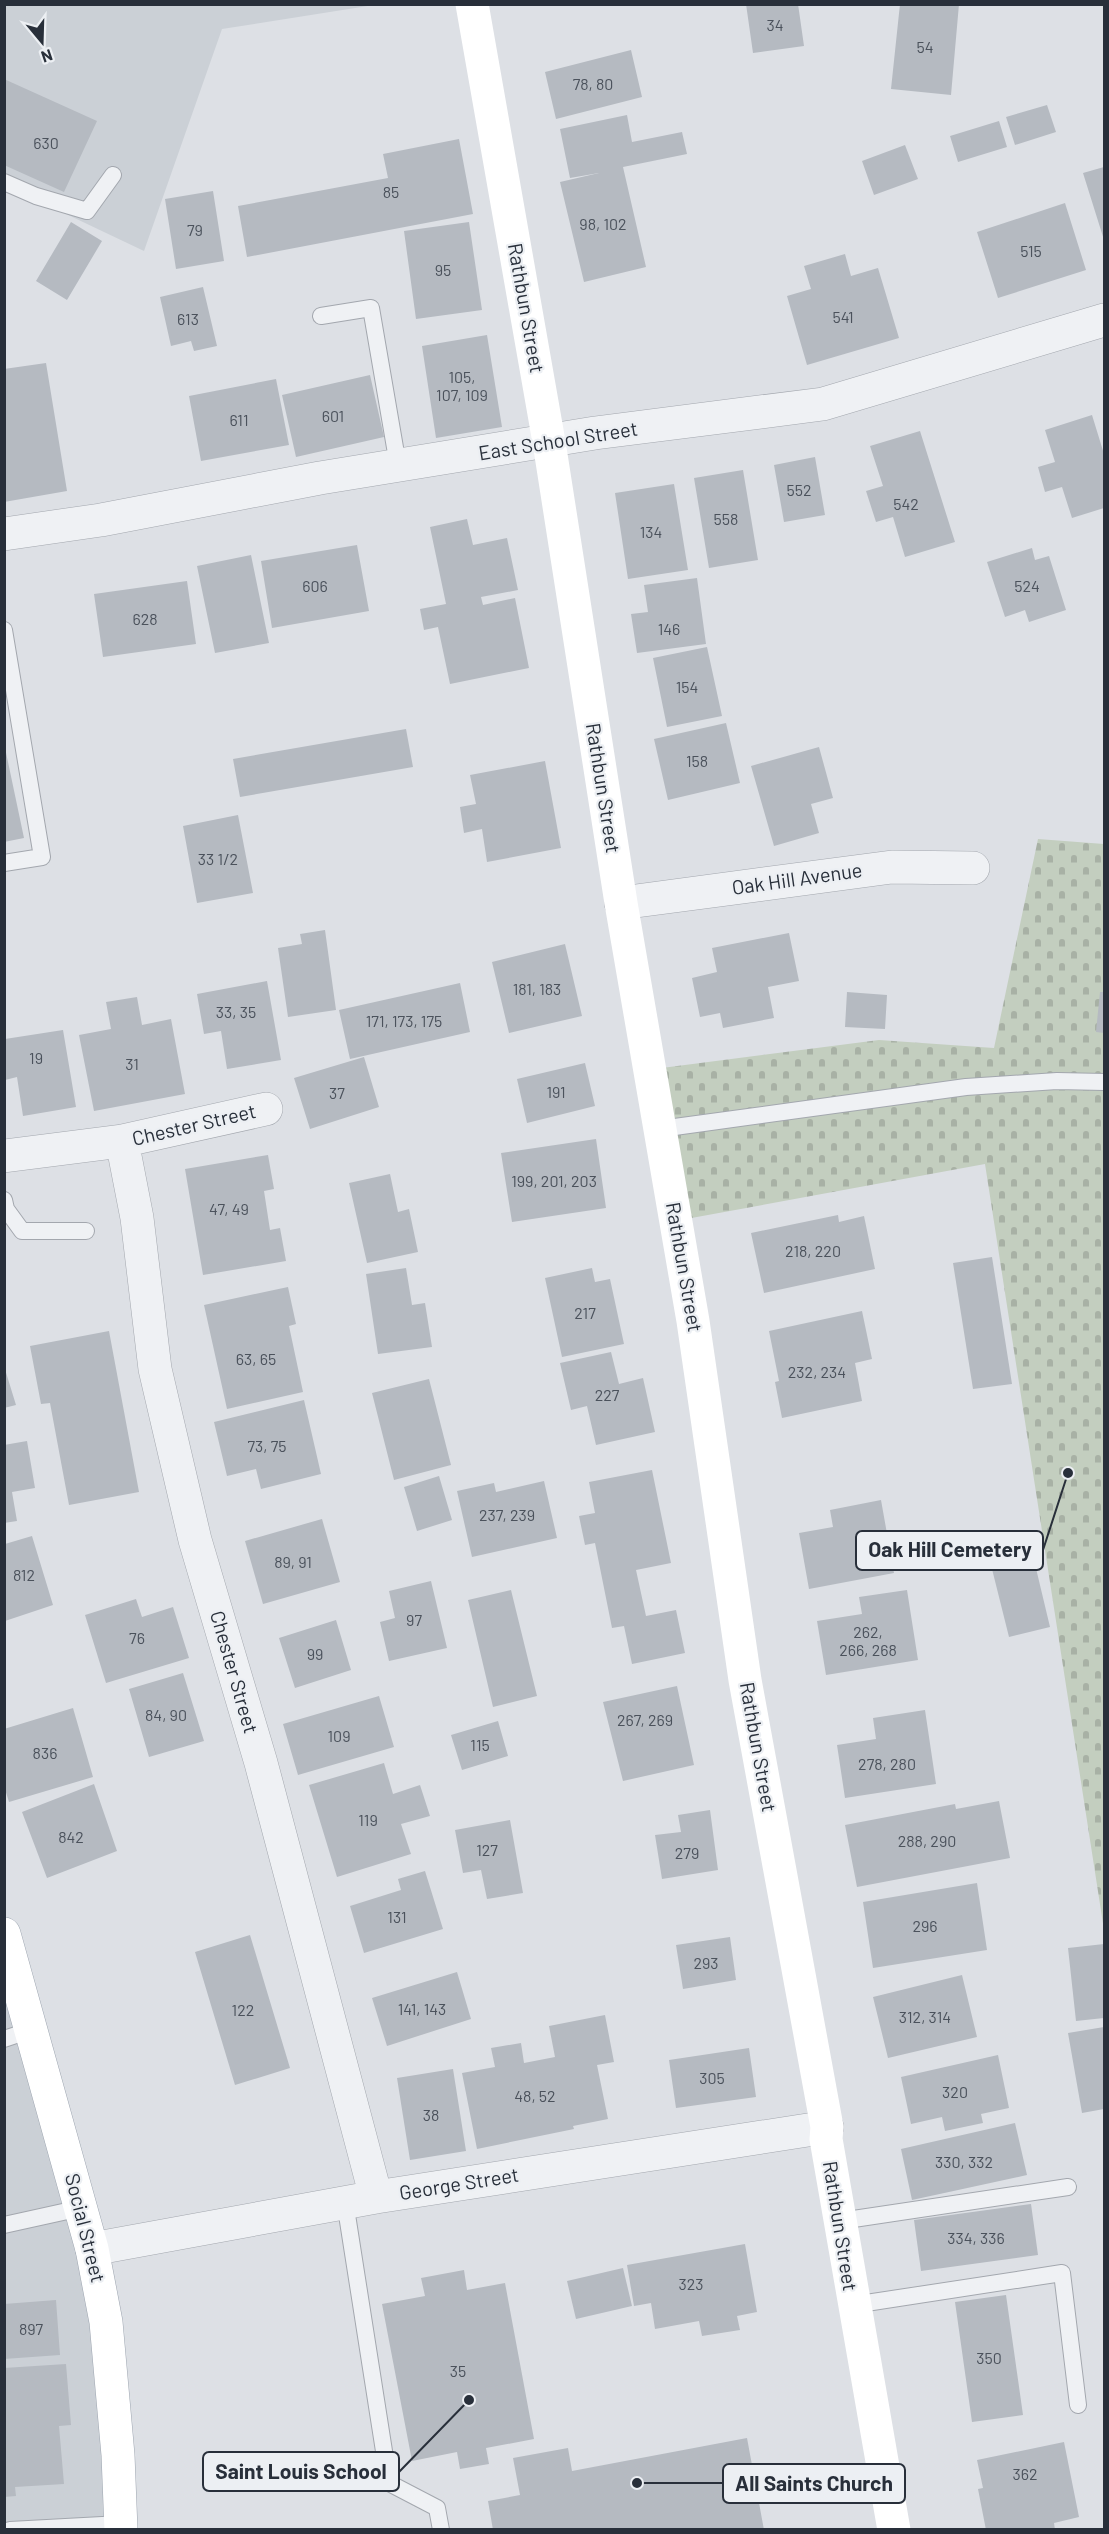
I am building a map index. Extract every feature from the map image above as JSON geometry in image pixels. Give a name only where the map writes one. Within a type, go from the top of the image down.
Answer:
[{"type":"main road","name":"Rathbun Street","points":[[472,4],[549,442],[621,903],[693,1321],[745,1680],[827,2127],[826,2139],[853,2305],[894,2529]]},
{"type":"main road","name":"Social Street","points":[[4,1934],[18,2035],[81,2208],[92,2249],[106,2322],[118,2455],[121,2527]]},
{"type":"street","name":"East School Street","points":[[4,534],[101,520],[320,478],[596,433],[823,404],[1104,320]]},
{"type":"street","name":"Oak Hill Avenue","points":[[621,903],[892,867],[973,868]]},
{"type":"street","name":"Chester Street","points":[[4,1156],[122,1141],[266,1108]]},
{"type":"street","name":"Chester Street","points":[[122,1141],[137,1218],[155,1369],[195,1540],[261,1763],[376,2196]]},
{"type":"street","name":"George Street","points":[[92,2249],[376,2196],[827,2127]]},
{"type":"lane","points":[[4,182],[36,196],[87,211],[113,175]]},
{"type":"lane","points":[[321,316],[371,308],[398,465]]},
{"type":"lane","points":[[4,863],[42,856],[5,635]]},
{"type":"lane","points":[[660,1129],[966,1087],[1057,1081],[1104,1082]]},
{"type":"lane","points":[[4,1200],[6,1209],[22,1231],[86,1231]]},
{"type":"lane","points":[[840,2221],[1068,2187]]},
{"type":"lane","points":[[345,2202],[389,2483],[437,2508],[441,2529]]},
{"type":"lane","points":[[4,2226],[81,2208]]},
{"type":"lane","points":[[853,2305],[1062,2273],[1078,2404]]},
{"type":"lane","points":[[10,2529],[121,2527]]},
{"type":"shaded area","points":[[5,5],[374,5],[222,29],[144,251],[5,185]]},
{"type":"shaded area","points":[[4,1943],[92,2243],[122,2529],[5,2529]]},
{"type":"green space","points":[[1038,839],[1104,844],[1104,1930],[985,1164],[686,1219],[654,1069],[879,1040],[994,1048]]},
{"type":"building","points":[[746,4],[798,4],[804,46],[753,53]]},
{"type":"building","points":[[900,4],[959,4],[951,95],[891,89]]},
{"type":"building","points":[[631,50],[642,97],[556,119],[545,72]]},
{"type":"building","points":[[4,79],[97,121],[64,192],[4,165]]},
{"type":"building","points":[[1047,105],[1056,132],[1015,145],[1006,117]]},
{"type":"building","points":[[627,115],[632,142],[682,132],[687,154],[623,167],[646,267],[584,282],[560,182],[599,173],[570,178],[560,129]]},
{"type":"building","points":[[999,121],[1007,147],[958,162],[950,136]]},
{"type":"building","points":[[459,139],[473,214],[247,257],[238,206],[388,178],[383,154]]},
{"type":"building","points":[[905,145],[918,179],[874,195],[862,161]]},
{"type":"building","points":[[1104,167],[1104,240],[1083,173]]},
{"type":"building","points":[[213,191],[224,261],[176,269],[165,199]]},
{"type":"building","points":[[1065,203],[1086,270],[998,298],[977,232]]},
{"type":"building","points":[[71,222],[102,241],[67,300],[36,281]]},
{"type":"building","points":[[469,222],[482,310],[416,319],[404,231]]},
{"type":"building","points":[[845,254],[851,276],[878,268],[899,338],[807,365],[787,296],[811,289],[804,266]]},
{"type":"building","points":[[203,287],[217,346],[194,351],[191,341],[171,346],[160,297]]},
{"type":"building","points":[[487,335],[502,427],[436,438],[422,346]]},
{"type":"building","points":[[46,363],[67,491],[4,502],[4,369]]},
{"type":"building","points":[[370,375],[384,437],[296,457],[282,395]]},
{"type":"building","points":[[276,379],[289,445],[201,461],[189,396]]},
{"type":"building","points":[[1092,415],[1104,454],[1104,508],[1072,518],[1062,487],[1045,492],[1038,467],[1055,462],[1045,430]]},
{"type":"building","points":[[920,431],[955,542],[905,557],[893,517],[876,522],[866,491],[883,486],[870,446]]},
{"type":"building","points":[[815,457],[825,515],[784,522],[774,465]]},
{"type":"building","points":[[743,470],[758,560],[709,568],[694,478]]},
{"type":"building","points":[[674,484],[688,570],[628,579],[615,493]]},
{"type":"building","points":[[467,519],[473,545],[507,538],[518,590],[481,597],[483,605],[515,598],[529,668],[450,684],[438,627],[424,630],[420,609],[446,604],[430,527]]},
{"type":"building","points":[[357,545],[369,611],[272,628],[261,561]]},
{"type":"building","points":[[1032,548],[1035,560],[1049,556],[1066,610],[1029,622],[1025,610],[1005,617],[987,562]]},
{"type":"building","points":[[251,555],[269,643],[215,653],[197,566]]},
{"type":"building","points":[[697,578],[706,644],[637,653],[631,614],[648,612],[644,585]]},
{"type":"building","points":[[187,581],[196,644],[103,657],[94,594]]},
{"type":"building","points":[[707,647],[722,716],[667,727],[653,658]]},
{"type":"building","points":[[726,723],[740,783],[668,800],[654,739]]},
{"type":"building","points":[[406,729],[413,767],[240,797],[233,759]]},
{"type":"building","points":[[4,743],[24,838],[4,842]]},
{"type":"building","points":[[819,747],[833,798],[811,804],[819,833],[774,846],[751,766]]},
{"type":"building","points":[[545,761],[561,848],[487,862],[482,829],[464,833],[460,807],[476,804],[470,775]]},
{"type":"building","points":[[238,815],[253,893],[197,903],[183,826]]},
{"type":"building","points":[[325,930],[336,1010],[288,1017],[278,948],[302,944],[300,934]]},
{"type":"building","points":[[789,933],[799,981],[768,987],[774,1018],[723,1028],[720,1013],[700,1017],[692,978],[717,972],[712,948]]},
{"type":"building","points":[[565,944],[582,1016],[509,1033],[492,962]]},
{"type":"building","points":[[267,981],[281,1060],[227,1069],[221,1031],[204,1034],[197,994]]},
{"type":"building","points":[[460,983],[470,1032],[350,1059],[339,1010]]},
{"type":"building","points":[[847,992],[887,995],[885,1029],[845,1027]]},
{"type":"building","points":[[1100,992],[1104,992],[1104,1033],[1096,1032]]},
{"type":"building","points":[[137,997],[142,1025],[171,1019],[185,1094],[94,1111],[79,1035],[111,1029],[106,1002]]},
{"type":"building","points":[[63,1030],[76,1107],[23,1116],[17,1077],[5,1080],[5,1039]]},
{"type":"building","points":[[364,1057],[379,1107],[310,1129],[294,1078]]},
{"type":"building","points":[[585,1063],[595,1106],[527,1123],[517,1079]]},
{"type":"building","points":[[596,1139],[606,1208],[512,1222],[501,1153]]},
{"type":"building","points":[[268,1155],[274,1189],[264,1191],[270,1230],[280,1228],[286,1261],[203,1275],[185,1169]]},
{"type":"building","points":[[390,1174],[398,1212],[409,1209],[418,1252],[367,1263],[349,1183]]},
{"type":"building","points":[[838,1215],[839,1222],[864,1216],[875,1269],[764,1293],[751,1233]]},
{"type":"building","points":[[992,1257],[1012,1384],[973,1389],[953,1263]]},
{"type":"building","points":[[406,1268],[412,1305],[425,1303],[432,1347],[378,1354],[366,1274]]},
{"type":"building","points":[[592,1268],[595,1282],[610,1279],[624,1344],[562,1357],[545,1278]]},
{"type":"building","points":[[288,1287],[296,1324],[289,1326],[303,1392],[227,1409],[204,1305]]},
{"type":"building","points":[[862,1311],[872,1359],[855,1363],[862,1401],[782,1418],[775,1382],[779,1381],[769,1331]]},
{"type":"building","points":[[109,1331],[139,1492],[69,1505],[50,1403],[41,1404],[30,1346]]},
{"type":"building","points":[[611,1352],[619,1384],[643,1378],[655,1432],[596,1445],[587,1406],[571,1410],[560,1363]]},
{"type":"building","points":[[4,1366],[16,1405],[4,1408]]},
{"type":"building","points":[[429,1379],[451,1465],[394,1480],[372,1393]]},
{"type":"building","points":[[304,1400],[321,1474],[261,1489],[256,1469],[227,1476],[214,1422]]},
{"type":"building","points":[[27,1441],[35,1488],[12,1492],[17,1521],[4,1523],[4,1445]]},
{"type":"building","points":[[652,1470],[671,1563],[636,1570],[646,1616],[676,1610],[685,1653],[632,1664],[624,1626],[612,1628],[595,1543],[585,1545],[579,1516],[595,1513],[589,1482]]},
{"type":"building","points":[[439,1476],[452,1520],[417,1531],[404,1487]]},
{"type":"building","points":[[544,1481],[557,1538],[472,1557],[457,1491],[494,1483],[496,1492]]},
{"type":"building","points":[[881,1500],[894,1573],[809,1589],[799,1533],[833,1527],[830,1510]]},
{"type":"building","points":[[322,1519],[340,1582],[263,1604],[245,1541]]},
{"type":"building","points":[[32,1536],[53,1605],[5,1621],[5,1544]]},
{"type":"building","points":[[1034,1560],[1050,1627],[1009,1637],[992,1569]]},
{"type":"building","points":[[431,1581],[447,1648],[389,1661],[380,1622],[395,1618],[389,1591]]},
{"type":"building","points":[[511,1590],[537,1696],[493,1707],[468,1600]]},
{"type":"building","points":[[907,1590],[918,1660],[826,1675],[817,1621],[862,1614],[859,1597]]},
{"type":"building","points":[[136,1599],[142,1617],[173,1607],[189,1658],[106,1683],[85,1615]]},
{"type":"building","points":[[336,1620],[351,1670],[295,1688],[279,1638]]},
{"type":"building","points":[[183,1673],[204,1741],[149,1757],[129,1689]]},
{"type":"building","points":[[677,1686],[694,1765],[623,1781],[603,1702]]},
{"type":"building","points":[[379,1696],[394,1747],[298,1775],[283,1724]]},
{"type":"building","points":[[73,1708],[93,1777],[9,1802],[4,1786],[4,1729]]},
{"type":"building","points":[[925,1710],[936,1784],[845,1798],[837,1745],[876,1739],[873,1718]]},
{"type":"building","points":[[498,1721],[508,1756],[462,1770],[451,1735]]},
{"type":"building","points":[[384,1763],[393,1794],[420,1785],[430,1816],[401,1824],[411,1854],[337,1877],[309,1785]]},
{"type":"building","points":[[94,1784],[117,1851],[47,1878],[22,1812]]},
{"type":"building","points":[[999,1801],[1010,1858],[857,1887],[845,1825],[955,1804],[956,1809]]},
{"type":"building","points":[[710,1810],[718,1870],[662,1879],[655,1835],[681,1832],[678,1815]]},
{"type":"building","points":[[510,1820],[523,1893],[487,1899],[481,1870],[463,1873],[455,1830]]},
{"type":"building","points":[[425,1871],[443,1929],[364,1953],[350,1906],[401,1890],[398,1879]]},
{"type":"building","points":[[977,1883],[987,1950],[873,1968],[863,1902]]},
{"type":"building","points":[[250,1935],[290,2068],[235,2085],[195,1952]]},
{"type":"building","points":[[730,1937],[736,1980],[683,1989],[676,1945]]},
{"type":"building","points":[[1104,1944],[1104,2018],[1076,2021],[1068,1948]]},
{"type":"building","points":[[457,1972],[471,2019],[387,2046],[372,1998]]},
{"type":"building","points":[[962,1975],[977,2037],[888,2058],[873,1997]]},
{"type":"building","points":[[605,2015],[614,2062],[597,2065],[608,2119],[573,2126],[574,2129],[477,2149],[462,2073],[495,2067],[491,2048],[521,2043],[524,2063],[555,2057],[549,2026]]},
{"type":"building","points":[[1104,2027],[1104,2109],[1082,2113],[1068,2033]]},
{"type":"building","points":[[749,2048],[756,2097],[676,2108],[669,2060]]},
{"type":"building","points":[[998,2055],[1009,2108],[981,2114],[983,2123],[945,2131],[942,2117],[911,2124],[901,2077]]},
{"type":"building","points":[[453,2069],[466,2151],[410,2160],[397,2078]]},
{"type":"building","points":[[1015,2123],[1027,2175],[912,2200],[901,2149]]},
{"type":"building","points":[[1031,2204],[1038,2255],[921,2271],[914,2220]]},
{"type":"building","points":[[745,2244],[757,2312],[737,2316],[740,2330],[702,2336],[699,2321],[655,2329],[651,2303],[634,2306],[627,2265]]},
{"type":"building","points":[[623,2268],[632,2306],[576,2319],[567,2281]]},
{"type":"building","points":[[464,2270],[467,2290],[505,2283],[534,2439],[486,2448],[489,2464],[460,2469],[457,2452],[412,2461],[382,2304],[425,2296],[421,2278]]},
{"type":"building","points":[[1006,2295],[1023,2415],[972,2422],[955,2302]]},
{"type":"building","points":[[56,2300],[60,2355],[4,2359],[4,2304]]},
{"type":"building","points":[[66,2364],[71,2425],[59,2426],[64,2484],[15,2487],[16,2496],[4,2497],[4,2368]]},
{"type":"building","points":[[747,2438],[764,2530],[493,2530],[488,2501],[520,2495],[513,2458],[568,2448],[572,2471]]},
{"type":"building","points":[[1064,2442],[1079,2517],[1054,2523],[1055,2530],[986,2530],[978,2489],[983,2488],[977,2460]]},
{"type":"place","name":"Oak Hill Cemetery","points":[[1068,1473]]},
{"type":"place","name":"Saint Louis School","points":[[469,2400]]},
{"type":"place","name":"All Saints Church","points":[[637,2483]]}]
